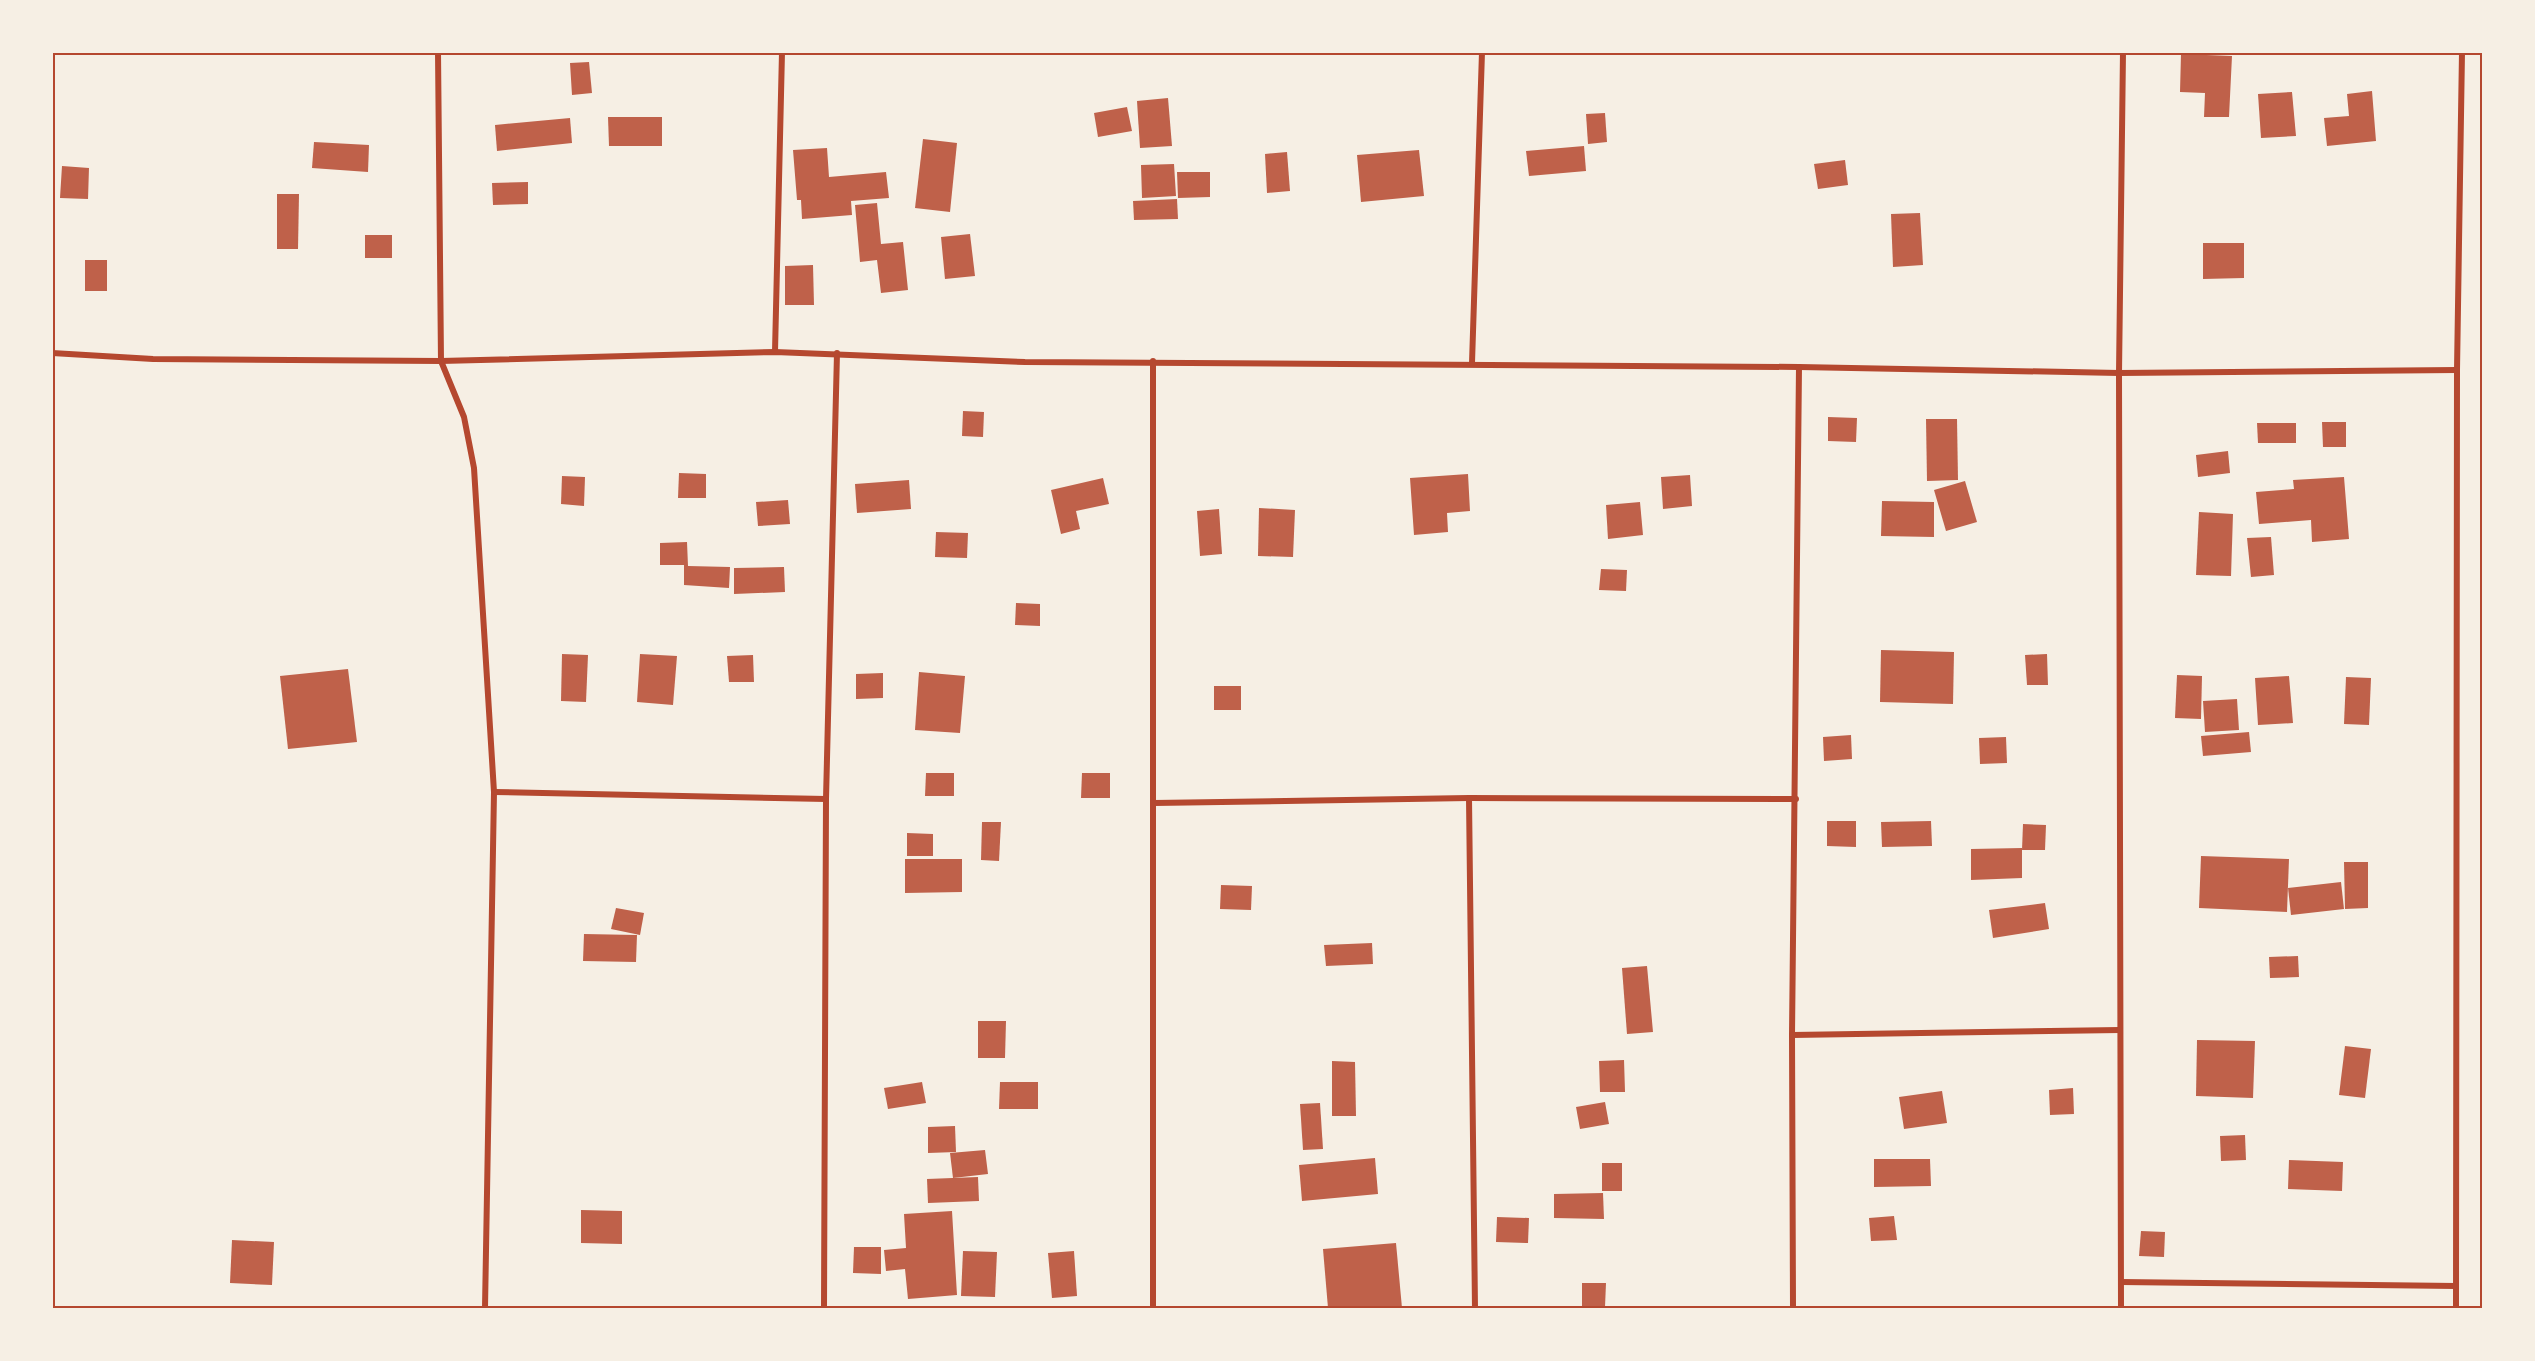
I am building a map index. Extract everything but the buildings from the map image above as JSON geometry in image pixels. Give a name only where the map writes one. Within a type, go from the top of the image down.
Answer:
[{"type":"street","points":[[438,52],[441,361],[464,417],[474,468],[494,792],[485,1308]]},
{"type":"street","points":[[775,352],[782,52]]},
{"type":"street","points":[[1472,363],[1482,52]]},
{"type":"street","points":[[2121,1308],[2119,373],[2124,52]]},
{"type":"street","points":[[2456,1308],[2457,370],[2462,52]]},
{"type":"street","points":[[52,353],[153,359],[441,361],[775,352],[1025,362],[1472,363],[2119,373],[2457,370]]},
{"type":"street","points":[[824,1308],[826,799],[837,353]]},
{"type":"street","points":[[1153,361],[1153,1308]]},
{"type":"street","points":[[1793,1308],[1792,1035],[1799,367]]},
{"type":"street","points":[[494,792],[826,799]]},
{"type":"street","points":[[1154,803],[1469,798],[1796,799]]},
{"type":"street","points":[[1469,798],[1475,1308]]},
{"type":"street","points":[[1792,1035],[2120,1030]]},
{"type":"street","points":[[2121,1282],[2456,1286]]}]
